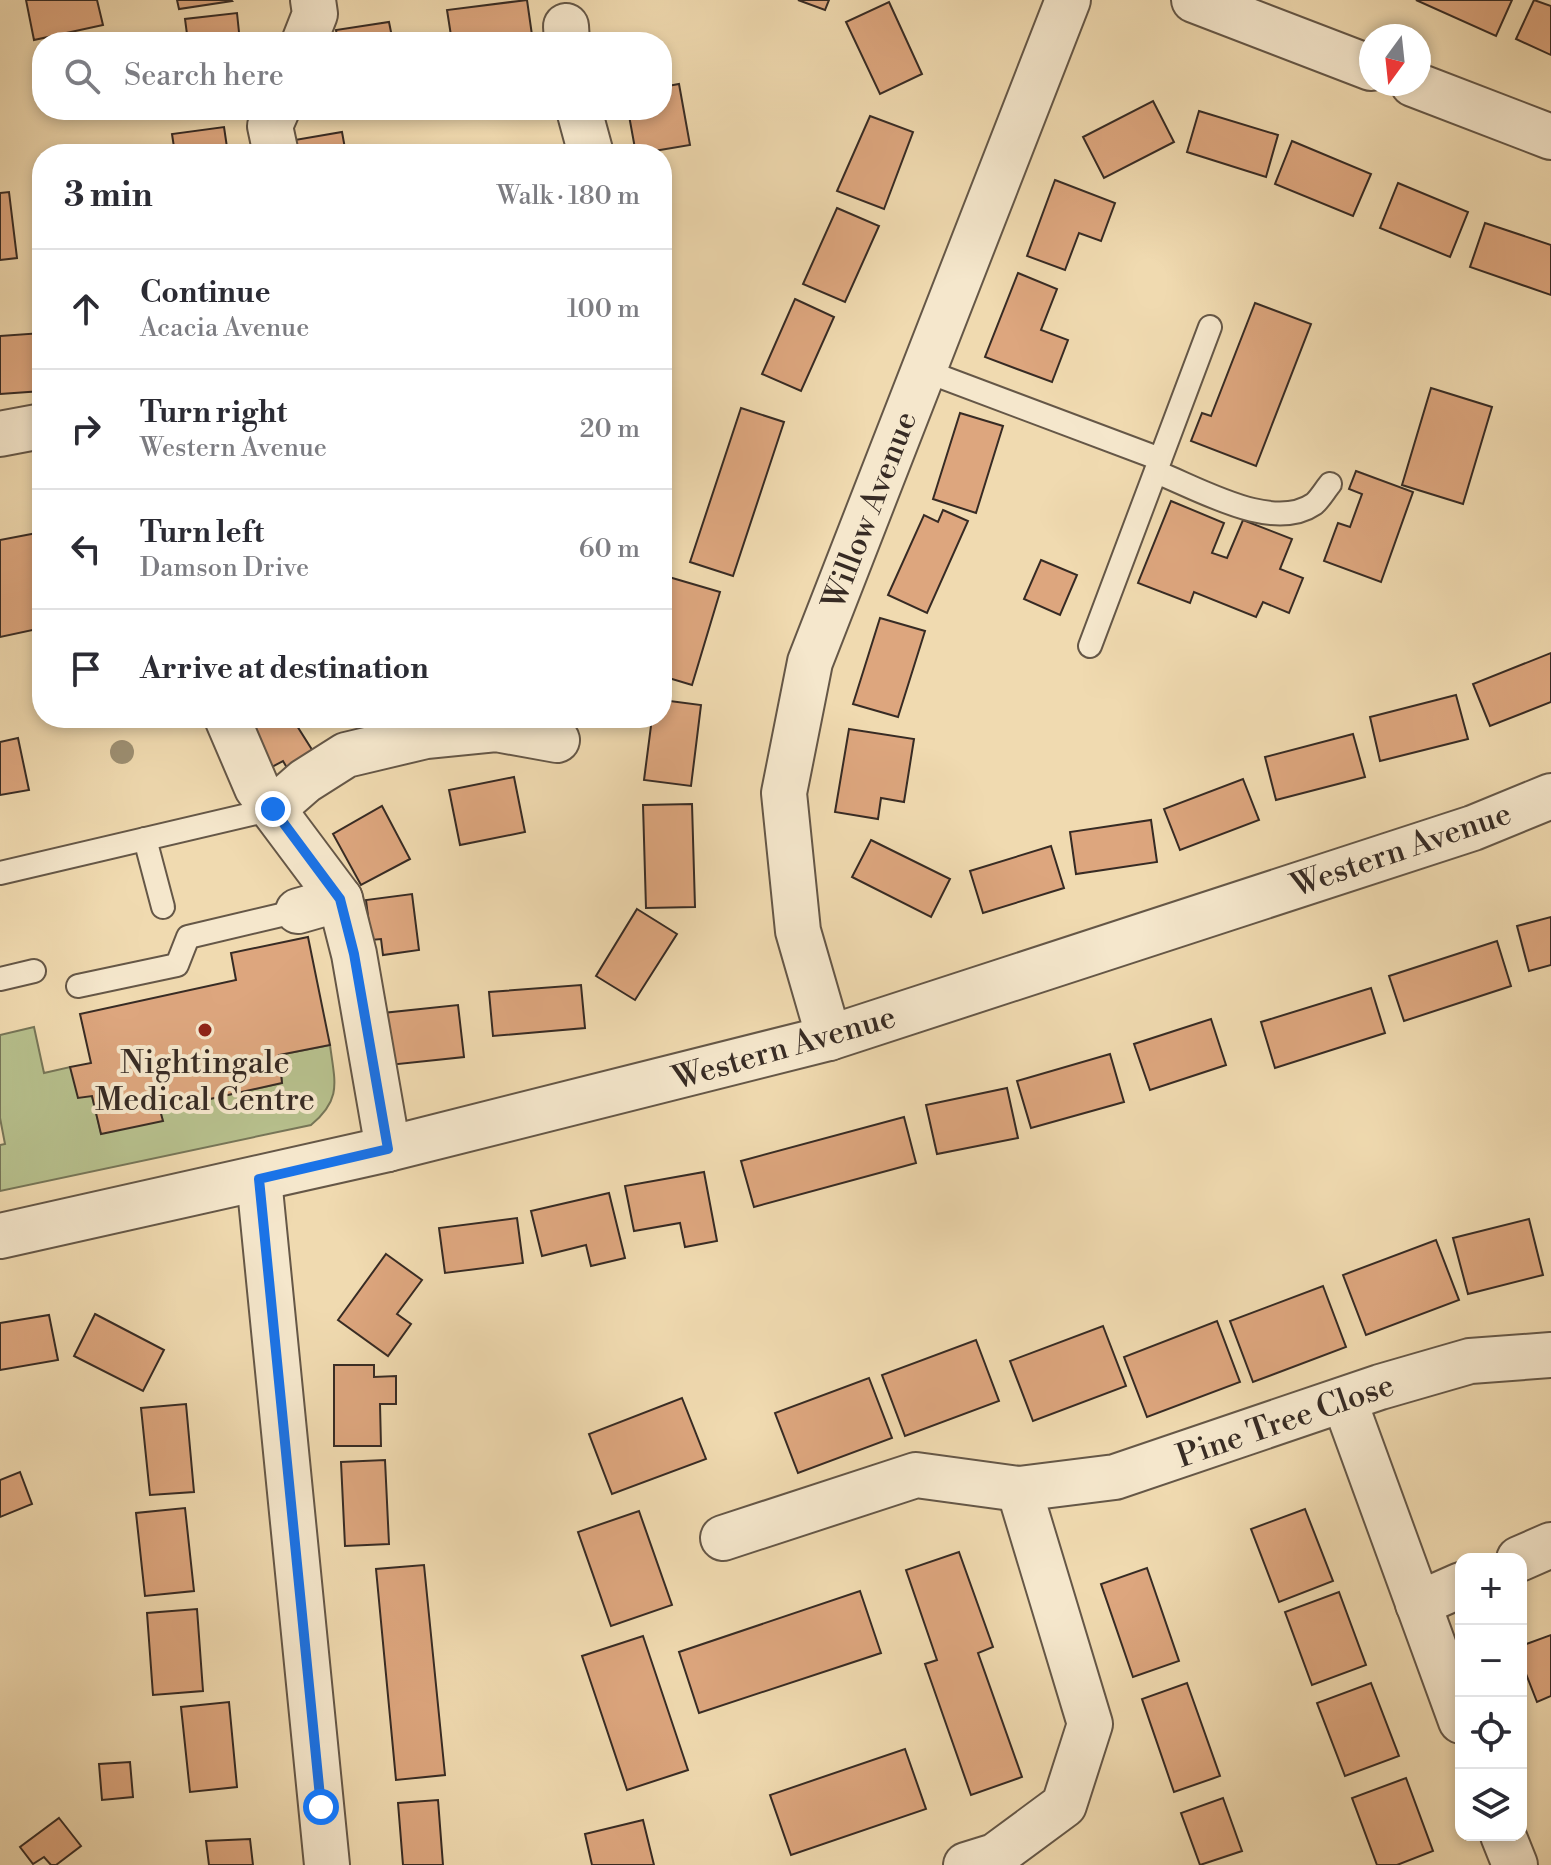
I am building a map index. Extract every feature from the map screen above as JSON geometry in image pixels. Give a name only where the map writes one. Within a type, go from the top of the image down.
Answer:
[{"type":"street","points":[[308,32],[315,14],[313,0]]},
{"type":"street","name":"Willow Avenue","points":[[829,1038],[798,931],[784,793],[810,662],[1068,0]]},
{"type":"street","points":[[1194,0],[1359,63]]},
{"type":"street","points":[[1431,91],[1551,137]]},
{"type":"street","points":[[273,120],[270,126],[274,144]]},
{"type":"street","points":[[582,120],[588,144]]},
{"type":"street","points":[[0,434],[32,428]]},
{"type":"street","points":[[231,728],[257,788],[340,899],[354,954],[388,1149]]},
{"type":"street","points":[[273,809],[305,781],[346,755],[426,736],[496,729],[557,740]]},
{"type":"street","name":"Western Avenue","points":[[0,1236],[388,1149],[829,1038],[1459,833],[1551,796]]},
{"type":"street","points":[[298,911],[340,899]]},
{"type":"street","points":[[259,1179],[327,1865]]},
{"type":"street","name":"Pine Tree Close","points":[[723,1538],[916,1475],[1019,1489],[1115,1477],[1470,1361],[1551,1355]]},
{"type":"street","points":[[1344,1400],[1455,1705]]},
{"type":"street","points":[[966,1865],[995,1856],[1064,1805],[1090,1724],[1019,1489]]},
{"type":"street","points":[[1527,1556],[1551,1545]]},
{"type":"street","points":[[1418,1604],[1455,1588]]},
{"type":"street","points":[[1505,1841],[1515,1865]]},
{"type":"lane","points":[[1090,646],[1210,327]]},
{"type":"lane","points":[[923,370],[1158,465],[1252,510],[1276,516],[1315,503],[1330,484]]},
{"type":"lane","points":[[0,873],[273,809]]},
{"type":"lane","points":[[145,839],[163,907]]},
{"type":"lane","points":[[78,986],[177,965],[188,937],[298,911]]},
{"type":"lane","points":[[0,979],[34,971]]},
{"type":"green space","points":[[34,1027],[44,1073],[70,1067],[92,1096],[101,1133],[160,1110],[282,1083],[279,1055],[330,1045],[334,1090],[328,1107],[311,1125],[0,1191],[0,1145],[5,1144],[0,1118],[0,1035]]},
{"type":"building","points":[[26,0],[97,0],[103,25],[71,32],[32,32]]},
{"type":"building","points":[[177,0],[231,0],[232,1],[179,9]]},
{"type":"building","points":[[527,0],[532,32],[450,32],[447,10]]},
{"type":"building","points":[[798,0],[829,0],[825,10]]},
{"type":"building","points":[[1416,0],[1512,0],[1496,36]]},
{"type":"building","points":[[1534,0],[1551,6],[1551,55],[1516,39]]},
{"type":"building","points":[[889,2],[922,74],[880,94],[846,22]]},
{"type":"building","points":[[237,13],[239,32],[187,32],[185,19]]},
{"type":"building","points":[[389,22],[391,32],[336,32]]},
{"type":"building","points":[[679,84],[690,145],[672,148],[672,144],[634,144],[630,120],[672,120],[672,85]]},
{"type":"building","points":[[1153,101],[1174,142],[1104,178],[1083,137]]},
{"type":"building","points":[[1199,111],[1278,135],[1266,177],[1187,152]]},
{"type":"building","points":[[870,116],[913,132],[884,209],[837,191]]},
{"type":"building","points":[[224,127],[227,144],[174,144],[172,134]]},
{"type":"building","points":[[342,132],[344,144],[289,144],[289,141]]},
{"type":"building","points":[[1292,141],[1371,174],[1353,216],[1275,184]]},
{"type":"building","points":[[1055,180],[1115,203],[1101,241],[1079,233],[1065,270],[1027,256]]},
{"type":"building","points":[[1398,183],[1468,212],[1450,257],[1380,228]]},
{"type":"building","points":[[9,192],[17,258],[0,260],[0,193]]},
{"type":"building","points":[[837,208],[879,226],[845,302],[803,284]]},
{"type":"building","points":[[1485,223],[1551,245],[1551,295],[1470,267]]},
{"type":"building","points":[[1018,273],[1057,289],[1041,330],[1068,340],[1052,382],[985,357]]},
{"type":"building","points":[[795,299],[834,317],[801,391],[762,374]]},
{"type":"building","points":[[1255,303],[1311,324],[1256,466],[1191,441],[1202,413],[1211,416]]},
{"type":"building","points":[[32,334],[32,392],[0,394],[0,336]]},
{"type":"building","points":[[1431,388],[1492,407],[1463,504],[1402,485]]},
{"type":"building","points":[[741,408],[784,422],[733,576],[690,562]]},
{"type":"building","points":[[960,413],[1003,426],[976,513],[933,499]]},
{"type":"building","points":[[1356,471],[1413,492],[1381,582],[1324,561],[1338,523],[1350,527],[1362,494],[1349,489]]},
{"type":"building","points":[[1171,501],[1224,523],[1212,553],[1227,558],[1243,520],[1292,539],[1280,569],[1303,578],[1289,613],[1263,602],[1256,617],[1194,592],[1190,603],[1138,583]]},
{"type":"building","points":[[943,510],[968,521],[927,613],[888,595],[924,515],[938,522]]},
{"type":"building","points":[[32,534],[32,630],[0,637],[0,540]]},
{"type":"building","points":[[1041,560],[1077,575],[1060,615],[1024,599]]},
{"type":"building","points":[[672,578],[720,592],[692,685],[672,679]]},
{"type":"building","points":[[880,618],[925,631],[898,717],[853,704]]},
{"type":"building","points":[[1551,653],[1551,702],[1490,726],[1473,684]]},
{"type":"building","points":[[1456,695],[1468,739],[1380,761],[1370,717]]},
{"type":"building","points":[[672,701],[701,705],[691,786],[644,780],[651,728],[672,728]]},
{"type":"building","points":[[298,728],[316,756],[290,773],[283,761],[272,767],[249,729]]},
{"type":"building","points":[[849,729],[914,739],[904,802],[881,798],[878,819],[835,812]]},
{"type":"building","points":[[1353,734],[1365,777],[1276,800],[1265,757]]},
{"type":"building","points":[[18,738],[29,790],[0,795],[0,742]]},
{"type":"building","points":[[514,777],[525,832],[460,845],[449,790]]},
{"type":"building","points":[[1243,779],[1259,820],[1180,850],[1164,809]]},
{"type":"building","points":[[692,804],[695,907],[646,908],[643,805]]},
{"type":"building","points":[[382,806],[410,859],[361,885],[333,834]]},
{"type":"building","points":[[1151,820],[1157,862],[1076,874],[1070,832]]},
{"type":"building","points":[[871,840],[950,879],[931,917],[852,877]]},
{"type":"building","points":[[1051,846],[1064,888],[983,913],[970,871]]},
{"type":"building","points":[[412,894],[419,950],[383,955],[381,939],[371,940],[366,900]]},
{"type":"building","points":[[637,909],[677,934],[635,1000],[596,976]]},
{"type":"building","points":[[1551,917],[1551,965],[1529,971],[1517,926]]},
{"type":"building","name":"Nightingale Medical Centre","points":[[308,937],[330,1045],[279,1055],[282,1083],[160,1110],[163,1121],[101,1134],[92,1096],[78,1098],[70,1067],[91,1063],[80,1014],[236,980],[231,953]]},
{"type":"building","points":[[1497,941],[1511,986],[1404,1021],[1389,976]]},
{"type":"building","points":[[581,985],[585,1028],[493,1036],[489,992]]},
{"type":"building","points":[[1371,988],[1385,1033],[1275,1068],[1261,1022]]},
{"type":"building","points":[[458,1005],[464,1057],[389,1065],[383,1013]]},
{"type":"building","points":[[1211,1019],[1226,1065],[1150,1090],[1134,1044]]},
{"type":"building","points":[[1110,1054],[1124,1102],[1031,1128],[1017,1081]]},
{"type":"building","points":[[1007,1088],[1018,1138],[937,1154],[926,1105]]},
{"type":"building","points":[[904,1117],[916,1163],[754,1207],[741,1161]]},
{"type":"building","points":[[704,1172],[717,1241],[685,1247],[680,1223],[634,1231],[625,1186]]},
{"type":"building","points":[[609,1193],[625,1258],[591,1266],[586,1245],[542,1256],[531,1211]]},
{"type":"building","points":[[517,1218],[523,1263],[445,1273],[439,1228]]},
{"type":"building","points":[[1529,1219],[1543,1275],[1468,1294],[1453,1238]]},
{"type":"building","points":[[1436,1240],[1459,1300],[1366,1335],[1343,1275]]},
{"type":"building","points":[[386,1254],[422,1280],[397,1314],[411,1324],[388,1356],[338,1320]]},
{"type":"building","points":[[1323,1286],[1346,1347],[1253,1382],[1230,1321]]},
{"type":"building","points":[[95,1314],[164,1350],[143,1391],[74,1356]]},
{"type":"building","points":[[49,1315],[58,1360],[0,1370],[0,1323]]},
{"type":"building","points":[[1217,1321],[1240,1382],[1147,1417],[1124,1357]]},
{"type":"building","points":[[1103,1326],[1126,1386],[1033,1421],[1010,1361]]},
{"type":"building","points":[[976,1340],[999,1401],[905,1436],[882,1375]]},
{"type":"building","points":[[334,1365],[374,1365],[374,1377],[396,1376],[396,1404],[380,1404],[381,1446],[334,1446]]},
{"type":"building","points":[[869,1378],[892,1438],[798,1473],[775,1413]]},
{"type":"building","points":[[682,1398],[706,1459],[612,1494],[589,1434]]},
{"type":"building","points":[[186,1404],[194,1492],[150,1495],[141,1408]]},
{"type":"building","points":[[385,1460],[389,1544],[345,1546],[341,1462]]},
{"type":"building","points":[[20,1472],[32,1504],[0,1517],[0,1480]]},
{"type":"building","points":[[185,1508],[194,1591],[145,1596],[136,1513]]},
{"type":"building","points":[[1305,1509],[1333,1581],[1279,1602],[1251,1529]]},
{"type":"building","points":[[639,1511],[672,1605],[611,1626],[578,1532]]},
{"type":"building","points":[[959,1552],[993,1647],[978,1653],[1022,1777],[971,1795],[925,1664],[937,1660],[906,1570]]},
{"type":"building","points":[[424,1565],[445,1775],[396,1780],[376,1569]]},
{"type":"building","points":[[1147,1568],[1179,1661],[1133,1677],[1101,1584]]},
{"type":"building","points":[[860,1591],[881,1653],[699,1713],[679,1652]]},
{"type":"building","points":[[1339,1592],[1366,1665],[1312,1685],[1285,1612]]},
{"type":"building","points":[[197,1609],[203,1691],[153,1695],[147,1613]]},
{"type":"building","points":[[1551,1635],[1551,1696],[1537,1702],[1527,1676],[1527,1644]]},
{"type":"building","points":[[643,1636],[688,1770],[627,1790],[582,1656]]},
{"type":"building","points":[[1187,1683],[1220,1776],[1174,1792],[1142,1699]]},
{"type":"building","points":[[1371,1683],[1399,1756],[1345,1776],[1317,1703]]},
{"type":"building","points":[[229,1702],[237,1787],[190,1792],[181,1707]]},
{"type":"building","points":[[905,1749],[926,1809],[791,1855],[770,1795]]},
{"type":"building","points":[[130,1762],[133,1797],[102,1800],[99,1764]]},
{"type":"building","points":[[1406,1778],[1433,1851],[1397,1865],[1377,1865],[1352,1798]]},
{"type":"building","points":[[1223,1798],[1242,1851],[1200,1865],[1181,1813]]},
{"type":"building","points":[[438,1800],[443,1865],[403,1865],[398,1803]]},
{"type":"building","points":[[59,1818],[81,1846],[56,1865],[51,1865],[44,1857],[33,1864],[20,1847]]},
{"type":"building","points":[[643,1820],[654,1865],[592,1865],[585,1834]]},
{"type":"building","points":[[250,1839],[253,1865],[209,1865],[206,1841]]},
{"type":"place","name":"Nightingale Medical Centre","points":[[205,1030]]},
{"type":"route","points":[[273,809],[340,899],[354,954],[388,1149],[259,1179],[321,1807]]}]
